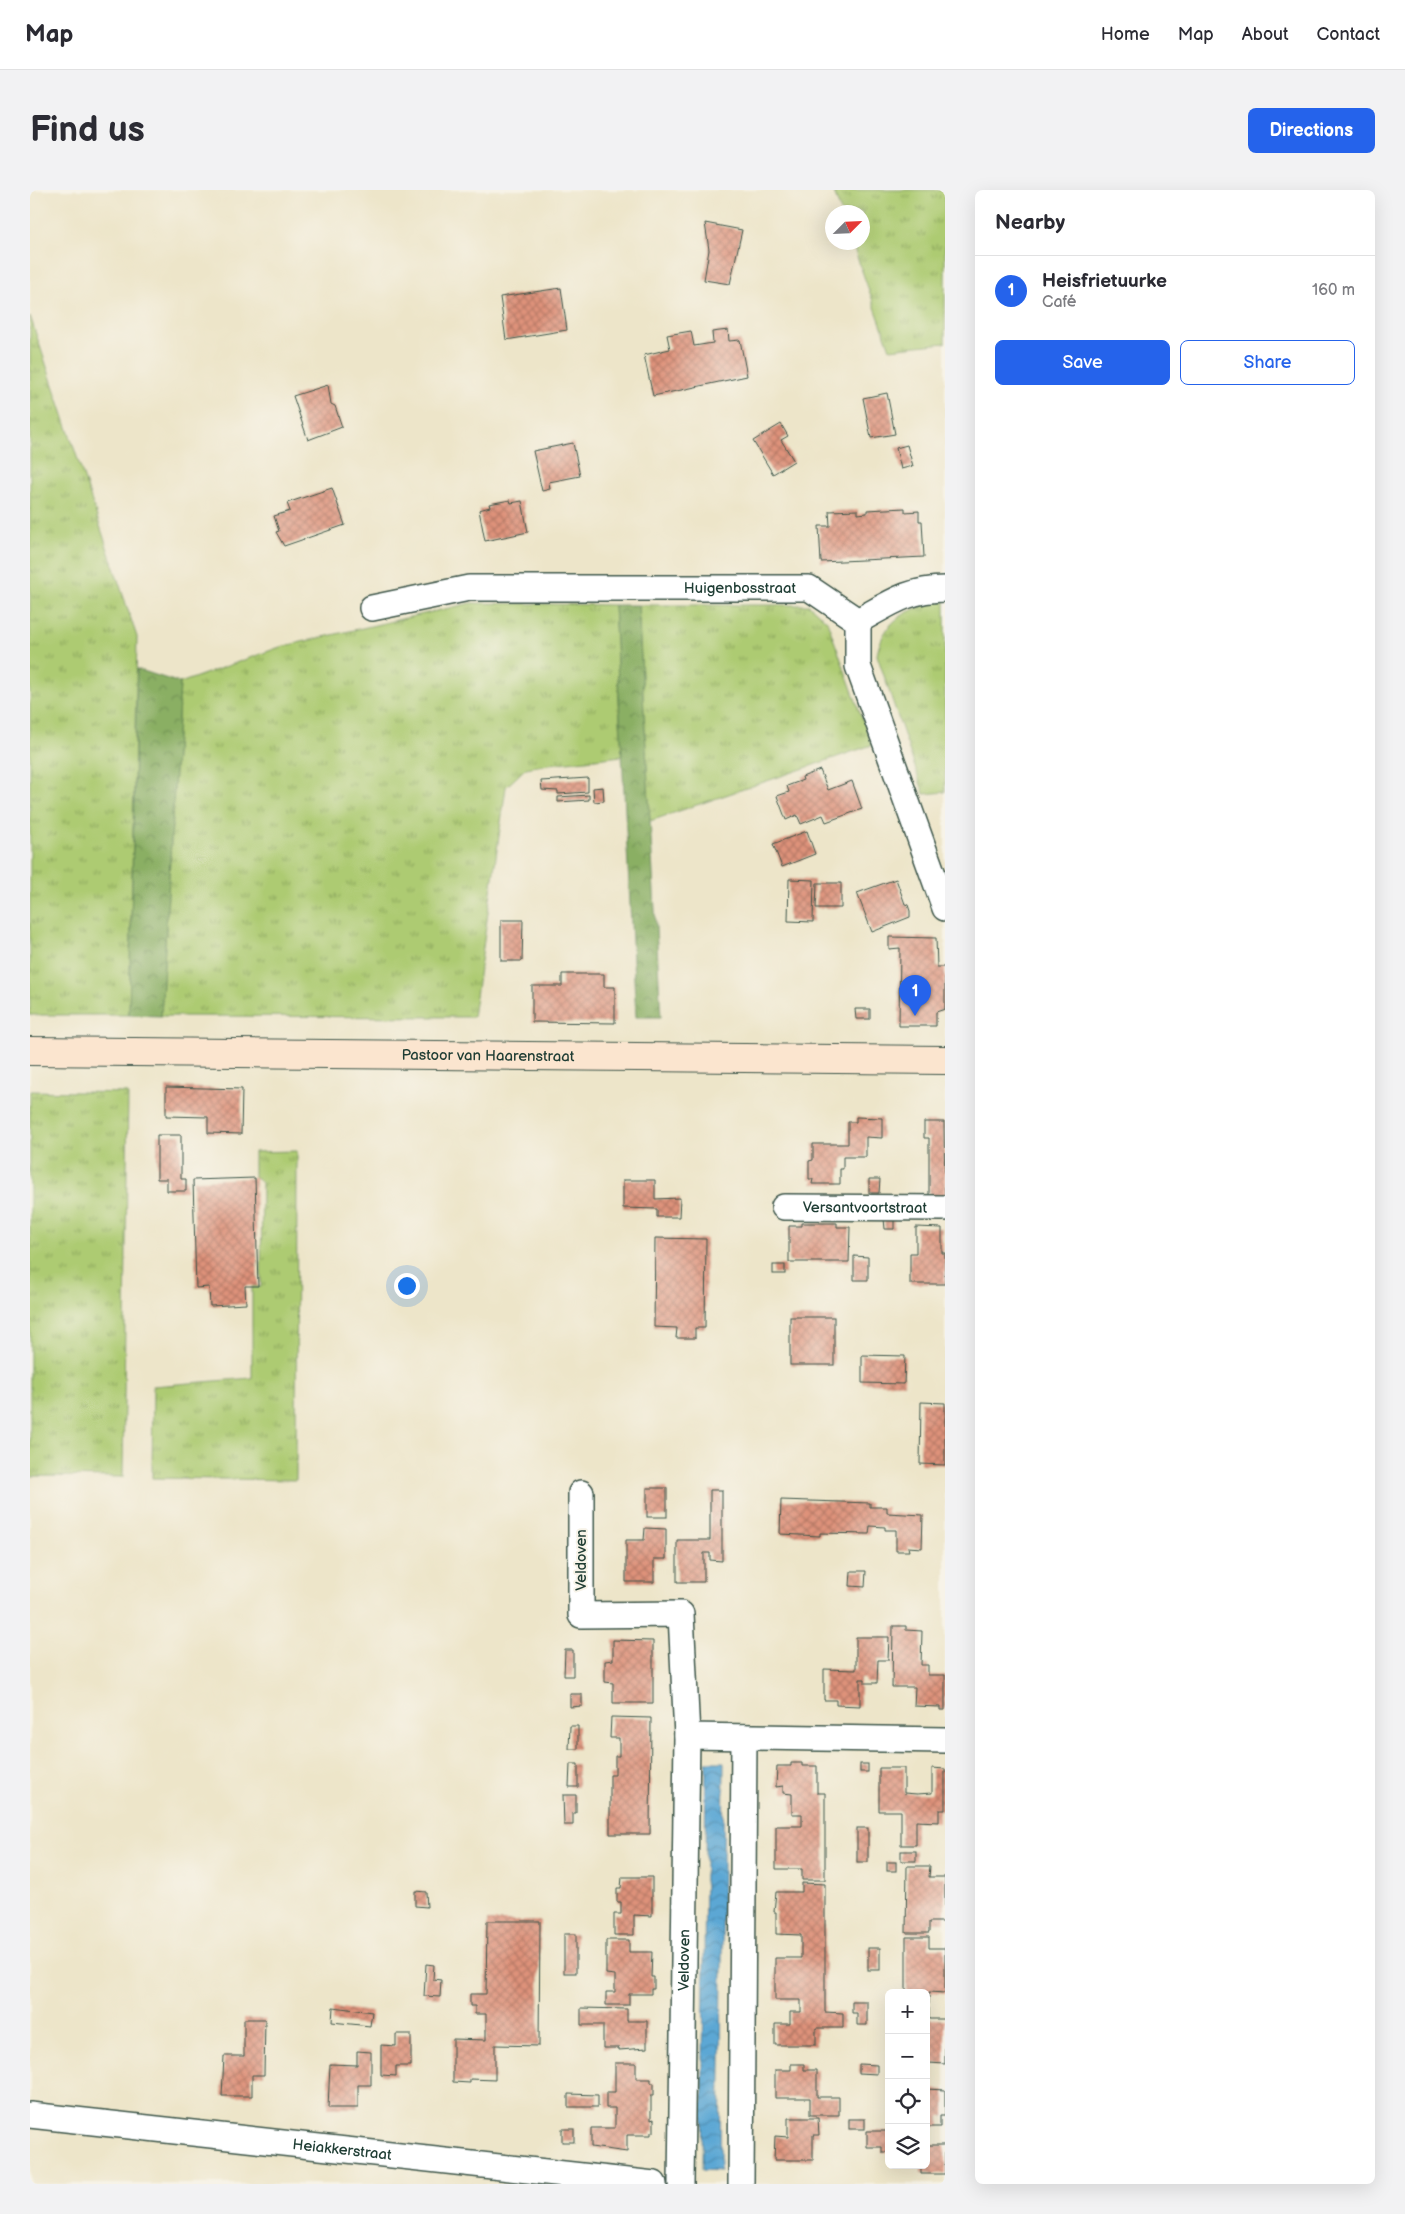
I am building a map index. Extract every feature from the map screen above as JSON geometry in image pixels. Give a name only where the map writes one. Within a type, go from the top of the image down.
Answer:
[{"type":"street","name":"Huigenbosstraat","points":[[372,608],[469,588],[809,588],[858,621]]},
{"type":"street","points":[[945,589],[931,589],[908,593],[858,621],[858,666],[945,908]]},
{"type":"street","name":"Pastoor van Haarenstraat","points":[[30,1051],[945,1060]]},
{"type":"street","name":"Versantvoortstraat","points":[[784,1207],[945,1208]]},
{"type":"street","name":"Veldoven","points":[[581,1494],[581,1615],[681,1614],[686,1736],[681,2184]]},
{"type":"street","points":[[686,1736],[945,1740]]},
{"type":"street","points":[[741,2184],[744,1737]]},
{"type":"street","name":"Heiakkerstraat","points":[[30,2115],[654,2184]]},
{"type":"green space","points":[[833,190],[945,190],[945,343],[890,349],[855,250],[870,250],[870,205],[838,205]]},
{"type":"green space","points":[[30,316],[137,637],[129,1015],[30,1015]]},
{"type":"green space","points":[[933,602],[945,602],[945,792],[924,794],[877,655],[884,634],[889,626],[904,614]]},
{"type":"green space","points":[[471,603],[614,605],[622,756],[526,768],[506,787],[473,1017],[161,1016],[180,683],[280,647]]},
{"type":"green space","points":[[614,605],[638,605],[661,1017],[636,1017]]},
{"type":"green space","points":[[638,605],[809,605],[827,621],[872,745],[650,821]]},
{"type":"green space","points":[[137,669],[180,683],[161,1016],[129,1015]]},
{"type":"green space","points":[[30,1091],[128,1093],[123,1477],[30,1476]]},
{"type":"green space","points":[[297,1151],[296,1480],[152,1478],[153,1386],[252,1378],[252,1287],[261,1287],[262,1182],[254,1177],[254,1152]]},
{"type":"water","points":[[706,1762],[724,1762],[720,2171],[702,2170]]},
{"type":"building","points":[[705,223],[742,230],[730,284],[704,280],[709,250]]},
{"type":"building","points":[[561,288],[567,330],[506,340],[500,297]]},
{"type":"building","points":[[728,330],[729,341],[740,340],[747,376],[653,396],[644,355],[670,349],[667,335],[691,331],[694,346],[713,343],[712,332]]},
{"type":"building","points":[[328,385],[331,404],[335,406],[342,427],[308,440],[293,396]]},
{"type":"building","points":[[887,393],[895,434],[871,438],[863,398]]},
{"type":"building","points":[[781,424],[788,436],[781,440],[794,461],[773,474],[753,441]]},
{"type":"building","points":[[573,443],[580,476],[549,482],[550,489],[542,491],[533,451]]},
{"type":"building","points":[[907,445],[913,466],[901,469],[896,448]]},
{"type":"building","points":[[332,488],[345,525],[284,546],[276,532],[279,531],[274,516],[290,511],[287,503]]},
{"type":"building","points":[[510,500],[511,503],[522,501],[528,532],[485,541],[479,510],[490,507],[489,504]]},
{"type":"building","points":[[905,508],[905,512],[919,511],[919,521],[922,521],[924,557],[821,562],[819,526],[830,526],[829,511],[858,510],[858,514],[867,513],[867,510]]},
{"type":"building","points":[[820,770],[828,790],[852,781],[862,809],[826,822],[823,815],[801,824],[797,815],[786,820],[777,796],[789,792],[787,786],[803,780],[802,777]]},
{"type":"building","points":[[588,778],[588,792],[558,794],[558,791],[542,790],[541,781]]},
{"type":"building","points":[[603,787],[604,801],[594,802],[593,788]]},
{"type":"building","points":[[589,795],[589,800],[558,802],[558,797]]},
{"type":"building","points":[[807,831],[815,854],[782,867],[773,844]]},
{"type":"building","points":[[789,879],[814,880],[813,922],[788,921]]},
{"type":"building","points":[[896,879],[905,904],[908,905],[910,917],[872,932],[857,893]]},
{"type":"building","points":[[817,883],[841,883],[841,908],[816,908]]},
{"type":"building","points":[[501,920],[523,920],[522,961],[501,961]]},
{"type":"building","points":[[889,937],[936,938],[937,967],[945,967],[945,1009],[936,1012],[936,1026],[899,1026],[900,948],[889,949]]},
{"type":"building","points":[[562,974],[604,974],[604,987],[615,987],[615,1023],[532,1022],[532,986],[562,986]]},
{"type":"building","points":[[855,1009],[870,1009],[870,1019],[856,1019]]},
{"type":"building","points":[[166,1087],[242,1089],[241,1134],[208,1133],[208,1117],[166,1116]]},
{"type":"building","points":[[856,1117],[882,1118],[882,1138],[866,1137],[866,1157],[843,1157],[843,1169],[840,1169],[840,1184],[812,1184],[813,1179],[809,1179],[809,1161],[813,1160],[813,1144],[848,1144],[848,1122],[856,1122]]},
{"type":"building","points":[[924,1122],[944,1122],[945,1198],[929,1198],[929,1138],[924,1138]]},
{"type":"building","points":[[157,1135],[181,1135],[181,1179],[186,1179],[186,1191],[167,1191],[167,1179],[157,1179]]},
{"type":"building","points":[[255,1178],[258,1286],[245,1286],[246,1304],[210,1306],[209,1287],[196,1288],[193,1180]]},
{"type":"building","points":[[869,1179],[880,1179],[879,1193],[869,1193]]},
{"type":"building","points":[[623,1180],[655,1180],[655,1199],[680,1198],[679,1217],[657,1217],[657,1209],[623,1208]]},
{"type":"building","points":[[884,1219],[894,1219],[894,1229],[885,1229]]},
{"type":"building","points":[[802,1223],[837,1223],[837,1227],[850,1227],[849,1262],[789,1262],[789,1226],[802,1226]]},
{"type":"building","points":[[916,1227],[942,1228],[942,1253],[945,1253],[945,1284],[910,1284],[910,1253],[916,1253]]},
{"type":"building","points":[[655,1238],[706,1239],[705,1328],[695,1328],[695,1338],[676,1338],[677,1328],[654,1327]]},
{"type":"building","points":[[854,1256],[868,1257],[868,1280],[854,1280]]},
{"type":"building","points":[[773,1265],[785,1265],[785,1274],[773,1274]]},
{"type":"building","points":[[790,1317],[834,1317],[834,1365],[790,1365]]},
{"type":"building","points":[[862,1355],[905,1356],[904,1384],[862,1383]]},
{"type":"building","points":[[921,1402],[945,1403],[945,1465],[920,1464]]},
{"type":"building","points":[[647,1488],[667,1488],[667,1517],[647,1517]]},
{"type":"building","points":[[710,1490],[722,1490],[722,1561],[710,1560],[710,1553],[704,1553],[704,1582],[677,1582],[677,1540],[710,1540]]},
{"type":"building","points":[[781,1500],[870,1503],[870,1507],[887,1507],[887,1513],[923,1515],[922,1548],[908,1547],[909,1551],[896,1551],[896,1530],[885,1530],[885,1527],[870,1526],[869,1534],[820,1533],[820,1536],[780,1534]]},
{"type":"building","points":[[645,1528],[666,1529],[666,1559],[654,1559],[654,1582],[626,1582],[626,1540],[644,1540]]},
{"type":"building","points":[[851,1571],[866,1571],[865,1587],[850,1586]]},
{"type":"building","points":[[893,1626],[906,1626],[906,1630],[922,1631],[921,1665],[928,1665],[928,1675],[945,1675],[945,1710],[940,1710],[940,1707],[914,1706],[915,1687],[892,1687]]},
{"type":"building","points":[[856,1637],[889,1637],[888,1660],[878,1660],[877,1683],[865,1683],[865,1679],[860,1679],[860,1706],[836,1705],[836,1700],[824,1700],[824,1669],[856,1670]]},
{"type":"building","points":[[613,1640],[653,1641],[653,1703],[613,1703],[613,1683],[605,1682],[605,1661],[613,1660]]},
{"type":"building","points":[[565,1650],[573,1650],[573,1676],[564,1676]]},
{"type":"building","points":[[570,1694],[582,1694],[582,1706],[570,1707]]},
{"type":"building","points":[[611,1717],[651,1718],[650,1834],[610,1834],[610,1775],[615,1775],[615,1756],[619,1756],[619,1738],[610,1738]]},
{"type":"building","points":[[570,1726],[578,1726],[578,1749],[569,1749]]},
{"type":"building","points":[[791,1763],[802,1763],[802,1766],[817,1766],[817,1793],[825,1793],[825,1880],[802,1880],[802,1869],[776,1869],[776,1826],[802,1826],[802,1814],[792,1814],[792,1794],[783,1793],[783,1786],[776,1787],[777,1766],[791,1766]]},
{"type":"building","points":[[570,1764],[578,1764],[578,1787],[569,1787]]},
{"type":"building","points":[[860,1764],[868,1764],[868,1772],[860,1772]]},
{"type":"building","points":[[879,1768],[904,1768],[904,1793],[917,1794],[932,1793],[932,1768],[945,1769],[945,1810],[939,1810],[939,1822],[916,1821],[916,1845],[901,1845],[901,1811],[879,1811]]},
{"type":"building","points":[[563,1795],[576,1795],[576,1813],[573,1813],[573,1825],[564,1825]]},
{"type":"building","points":[[857,1828],[868,1828],[868,1862],[857,1862]]},
{"type":"building","points":[[901,1851],[916,1851],[916,1861],[901,1861]]},
{"type":"building","points":[[887,1862],[896,1862],[896,1871],[887,1871]]},
{"type":"building","points":[[907,1866],[930,1866],[929,1877],[945,1877],[945,1922],[929,1922],[929,1933],[906,1933]]},
{"type":"building","points":[[622,1877],[652,1877],[652,1916],[634,1915],[634,1935],[614,1935],[614,1914],[621,1914],[621,1902],[617,1902],[617,1888],[621,1888]]},
{"type":"building","points":[[802,1883],[825,1884],[825,2012],[843,2013],[843,2028],[816,2028],[816,2045],[775,2045],[775,2024],[790,2024],[790,2012],[801,2012],[801,2000],[775,2000],[775,1958],[801,1958],[801,1935],[776,1934],[776,1912],[774,1912],[776,1892],[802,1892]]},
{"type":"building","points":[[415,1891],[426,1892],[427,1907],[415,1906]]},
{"type":"building","points":[[487,1921],[540,1921],[539,2046],[495,2045],[495,2080],[470,2079],[470,2083],[453,2082],[453,2039],[486,2040],[486,2014],[475,2014],[475,2006],[470,2006],[470,1994],[486,1994]]},
{"type":"building","points":[[564,1934],[576,1934],[576,1973],[564,1973]]},
{"type":"building","points":[[906,1937],[929,1937],[929,1948],[945,1948],[945,1993],[930,1992],[930,1989],[906,1989]]},
{"type":"building","points":[[606,1940],[629,1940],[629,1952],[652,1952],[651,1977],[654,1977],[654,1989],[651,1989],[651,1994],[629,1994],[629,2005],[606,2005],[606,1992],[615,1992],[615,1975],[606,1974]]},
{"type":"building","points":[[868,1948],[880,1948],[880,1970],[868,1970]]},
{"type":"building","points":[[426,1964],[434,1965],[433,1979],[441,1980],[440,1997],[424,1996]]},
{"type":"building","points":[[852,2002],[867,2002],[867,2025],[857,2025],[857,2013],[852,2013]]},
{"type":"building","points":[[333,2007],[372,2012],[370,2026],[332,2022]]},
{"type":"building","points":[[581,2008],[627,2009],[627,2021],[647,2021],[647,2048],[619,2050],[619,2048],[603,2048],[603,2025],[581,2025]]},
{"type":"building","points":[[244,2019],[265,2019],[264,2075],[252,2075],[252,2096],[222,2096],[224,2056],[244,2056]]},
{"type":"building","points":[[930,2019],[945,2019],[945,2064],[930,2063]]},
{"type":"building","points":[[396,2034],[411,2034],[411,2066],[396,2066],[396,2076],[381,2075],[381,2045],[396,2046]]},
{"type":"building","points":[[357,2051],[371,2052],[371,2085],[358,2085],[358,2108],[328,2108],[330,2064],[357,2065]]},
{"type":"building","points":[[615,2063],[636,2063],[636,2079],[651,2079],[651,2083],[654,2083],[654,2095],[651,2095],[651,2120],[654,2119],[654,2132],[651,2132],[651,2135],[627,2135],[627,2152],[591,2147],[591,2128],[615,2128],[615,2108],[606,2108],[606,2092],[615,2092]]},
{"type":"building","points":[[791,2064],[804,2064],[804,2070],[817,2070],[817,2097],[839,2097],[839,2115],[810,2115],[810,2098],[775,2098],[775,2070],[791,2070]]},
{"type":"building","points":[[859,2064],[877,2065],[877,2074],[859,2073]]},
{"type":"building","points":[[930,2089],[945,2090],[945,2116],[940,2116],[940,2127],[930,2127]]},
{"type":"building","points":[[568,2094],[598,2095],[598,2107],[568,2107]]},
{"type":"building","points":[[788,2118],[818,2118],[819,2135],[813,2135],[813,2160],[774,2160],[775,2136],[788,2137]]},
{"type":"building","points":[[849,2119],[865,2119],[865,2129],[849,2129]]},
{"type":"building","points":[[562,2129],[574,2129],[574,2142],[562,2142]]},
{"type":"building","points":[[867,2131],[885,2131],[885,2152],[882,2152],[882,2147],[867,2147]]},
{"type":"building","points":[[930,2145],[945,2145],[945,2174],[921,2174],[921,2169],[930,2169]]},
{"type":"place","name":"Heisfrietuurke","points":[[915,1016]]}]
